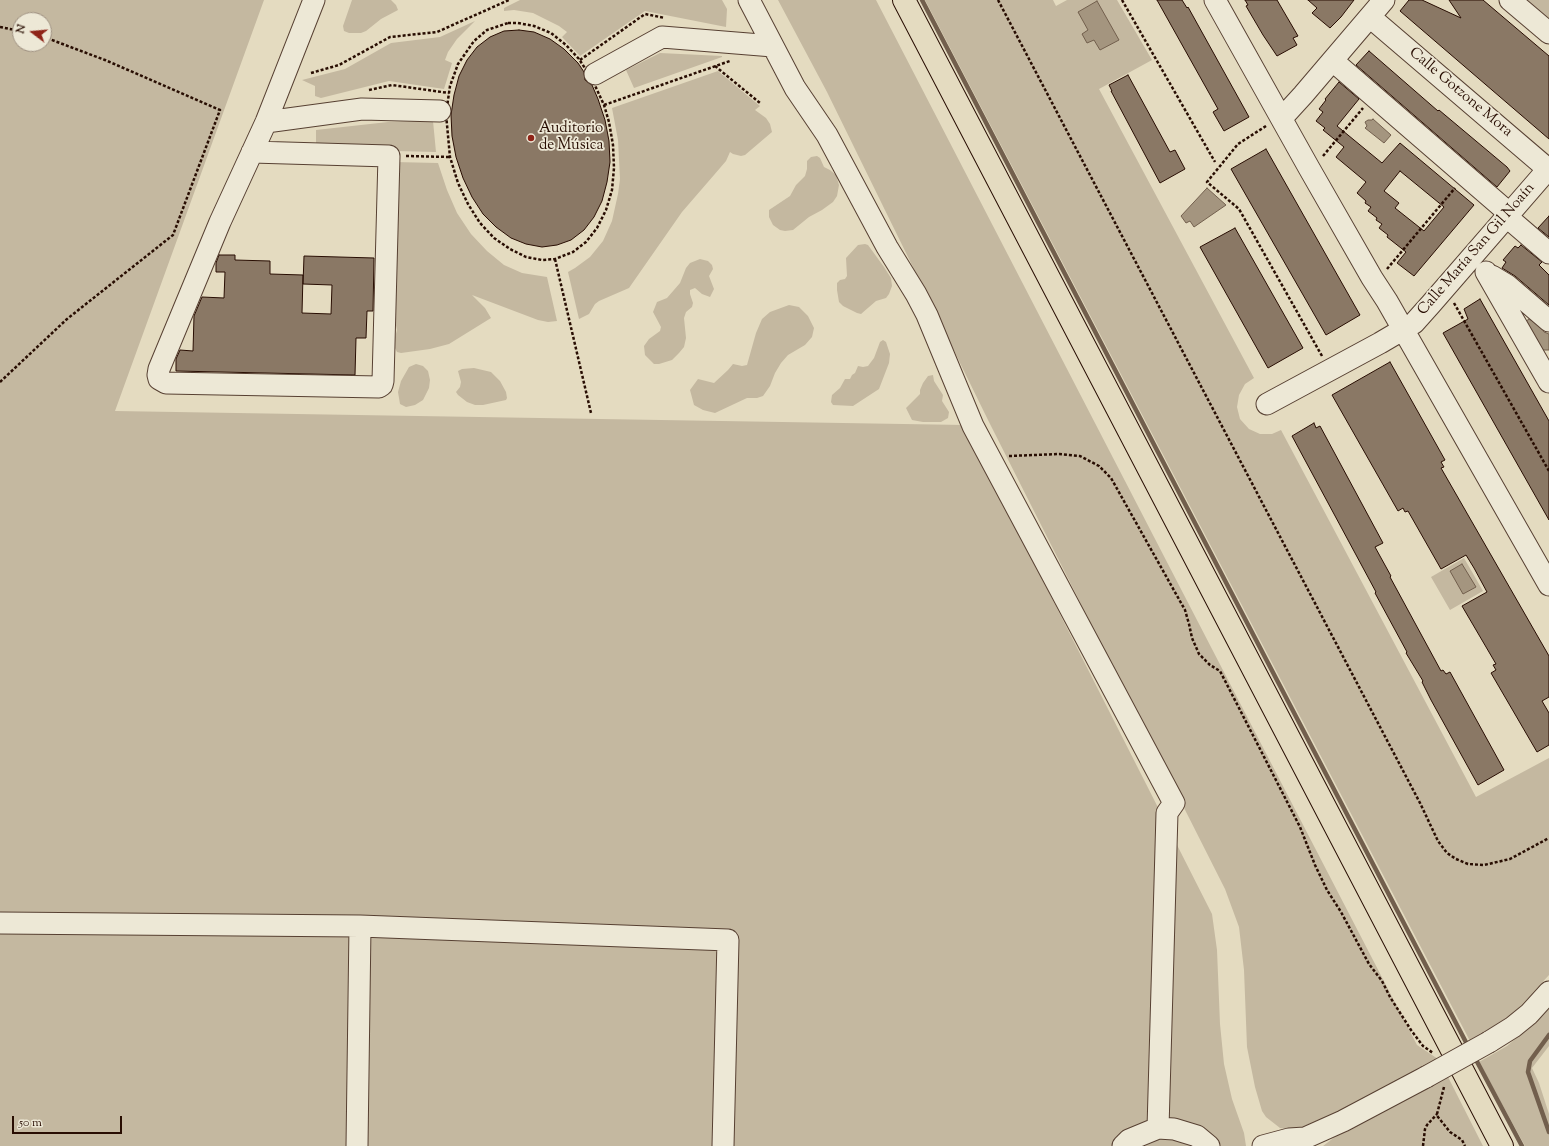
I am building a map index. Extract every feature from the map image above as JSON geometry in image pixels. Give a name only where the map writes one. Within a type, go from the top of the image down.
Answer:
[{"type":"highway","points":[[904,0],[1502,1146]]},
{"type":"street","points":[[252,152],[389,156],[382,385],[375,388],[166,383],[159,379],[159,369],[220,222],[252,152],[266,122],[314,0]]},
{"type":"street","points":[[748,0],[795,88],[836,150],[887,247],[916,294],[927,315],[973,426],[1174,803],[1167,813],[1158,1128]]},
{"type":"street","points":[[1215,0],[1275,122],[1309,168],[1547,578]]},
{"type":"street","points":[[1275,122],[1333,61],[1384,0]]},
{"type":"street","points":[[1510,0],[1549,33]]},
{"type":"street","name":"Calle Gotzone Mora","points":[[1370,17],[1549,169]]},
{"type":"street","points":[[594,74],[662,37],[773,46]]},
{"type":"street","points":[[1333,61],[1466,175],[1549,253]]},
{"type":"street","points":[[266,122],[362,109],[440,111]]},
{"type":"street","name":"Calle María San Gil Noaín","points":[[1267,404],[1403,330],[1414,322],[1423,314],[1549,169]]},
{"type":"street","points":[[1471,259],[1486,272],[1507,285],[1549,321]]},
{"type":"street","points":[[1486,272],[1549,382]]},
{"type":"street","points":[[0,923],[360,926],[728,940],[723,1146]]},
{"type":"street","points":[[356,1146],[360,926]]},
{"type":"street","points":[[1263,1146],[1289,1139],[1303,1143],[1343,1121],[1435,1081],[1489,1042],[1513,1027],[1529,1014],[1549,992]]},
{"type":"street","points":[[1123,1146],[1129,1140],[1158,1128],[1174,1129],[1197,1136],[1209,1146]]},
{"type":"path","points":[[311,73],[340,65],[390,37],[437,32],[509,0]]},
{"type":"path","points":[[998,0],[1413,789],[1438,841],[1447,853],[1456,859],[1468,864],[1484,865],[1510,859],[1549,838]]},
{"type":"path","points":[[1122,0],[1215,162]]},
{"type":"path","points":[[518,23],[534,26],[551,33],[566,45],[579,59],[592,79],[604,105],[613,145],[614,168],[612,190],[606,210],[597,228],[586,242],[573,252],[555,259],[542,260],[526,257],[510,249],[494,238],[480,222],[468,204],[458,183],[450,157],[446,114],[450,86],[463,55],[474,41],[487,30],[499,25],[518,23]]},
{"type":"path","points":[[0,27],[12,29]]},
{"type":"path","points":[[0,382],[67,319],[173,235],[220,110],[105,60],[52,41]]},
{"type":"path","points":[[604,105],[737,58]]},
{"type":"path","points":[[715,66],[760,103]]},
{"type":"path","points":[[1323,156],[1374,96]]},
{"type":"path","points":[[1275,122],[1238,144],[1207,182],[1239,209],[1324,358]]},
{"type":"path","points":[[389,156],[450,157]]},
{"type":"path","points":[[1387,269],[1466,175]]},
{"type":"path","points":[[555,259],[592,413]]},
{"type":"path","points":[[1454,303],[1549,471]]},
{"type":"path","points":[[990,457],[1059,454],[1080,456],[1099,466],[1111,478],[1185,610],[1192,638],[1198,654],[1210,665],[1220,671],[1300,827],[1327,890],[1341,912],[1369,964],[1382,981],[1390,997],[1411,1030],[1423,1046],[1434,1055]]},
{"type":"path","points":[[1435,1081],[1438,1117],[1450,1132],[1462,1140],[1465,1146]]},
{"type":"path","points":[[1423,1146],[1425,1129],[1437,1114]]},
{"type":"shaded area","points":[[0,0],[264,0],[115,411],[964,425],[1212,914],[1217,950],[1220,1024],[1224,1064],[1232,1099],[1244,1133],[1246,1146],[0,1146]]},
{"type":"shaded area","points":[[352,0],[391,0],[396,5],[398,10],[381,19],[366,31],[361,33],[349,33],[344,31],[343,26]]},
{"type":"shaded area","points":[[520,0],[722,0],[727,9],[726,27],[645,11],[580,56],[562,37],[567,32],[559,26],[533,13],[514,10],[504,11],[504,8]]},
{"type":"shaded area","points":[[778,0],[876,0],[1417,1045],[1438,1059],[1346,1108],[1295,1130],[1280,1128],[1266,1117],[1262,1111],[1255,1087],[1247,1047],[1244,970],[1239,927],[1225,889],[989,422],[827,92]]},
{"type":"shaded area","points":[[925,0],[1053,0],[1056,6],[1067,0],[1117,0],[1152,60],[1099,89],[1254,378],[1245,384],[1239,395],[1237,407],[1240,419],[1249,429],[1260,434],[1272,434],[1281,430],[1476,797],[1549,758],[1549,975],[1514,1013],[1470,1041]]},
{"type":"shaded area","points":[[1517,0],[1549,0],[1549,27]]},
{"type":"shaded area","points":[[1097,1],[1119,40],[1100,50],[1094,40],[1087,43],[1082,34],[1088,30],[1078,12]]},
{"type":"shaded area","points":[[475,21],[457,39],[448,52],[445,60],[452,63],[444,89],[389,81],[321,98],[315,96],[315,86],[302,80],[345,69],[391,43],[440,37]]},
{"type":"shaded area","points":[[660,53],[722,57],[634,88],[626,70]]},
{"type":"shaded area","points":[[718,71],[760,106],[755,110],[766,118],[770,124],[772,132],[745,155],[741,156],[730,152],[726,161],[682,212],[629,288],[599,301],[595,304],[589,314],[579,319],[568,272],[590,257],[603,241],[612,221],[618,194],[620,179],[618,140],[612,108]]},
{"type":"shaded area","points":[[1373,119],[1391,135],[1384,143],[1365,128],[1367,126],[1365,122]]},
{"type":"shaded area","points":[[433,121],[436,152],[316,149],[316,130],[388,122]]},
{"type":"shaded area","points":[[817,156],[820,158],[824,167],[836,175],[839,185],[837,196],[833,202],[809,217],[793,230],[780,230],[773,225],[769,217],[769,210],[790,196],[796,185],[805,176],[807,161],[811,157]]},
{"type":"shaded area","points":[[394,162],[438,163],[457,213],[471,234],[487,251],[504,265],[522,273],[547,277],[557,321],[548,322],[538,320],[472,295],[485,308],[491,318],[449,344],[430,349],[401,353],[397,352],[394,346],[397,330],[395,321],[396,318],[390,319]]},
{"type":"shaded area","points":[[1207,188],[1226,205],[1194,227],[1190,221],[1186,223],[1181,216]]},
{"type":"shaded area","points":[[858,245],[868,245],[884,267],[891,278],[892,286],[886,298],[876,301],[861,314],[843,306],[839,302],[837,283],[840,280],[845,279],[847,276],[846,258]]},
{"type":"shaded area","points":[[700,259],[708,261],[712,265],[713,269],[709,276],[714,289],[710,297],[702,294],[695,288],[690,290],[693,303],[692,307],[686,312],[684,318],[686,338],[684,347],[672,360],[654,364],[645,355],[644,346],[649,339],[660,331],[661,327],[653,312],[657,302],[667,298],[680,283],[686,268],[690,263]]},
{"type":"shaded area","points":[[789,305],[799,307],[808,316],[814,328],[812,337],[805,345],[788,355],[781,363],[770,386],[763,396],[757,398],[747,398],[715,413],[703,410],[694,405],[690,390],[698,379],[714,383],[733,364],[742,366],[747,365],[756,333],[762,319],[770,312]]},
{"type":"shaded area","points":[[1529,319],[1540,325],[1544,332],[1549,334],[1549,350],[1542,350],[1538,344],[1537,339],[1534,337],[1525,322]]},
{"type":"shaded area","points":[[883,340],[886,342],[890,354],[889,363],[879,389],[853,406],[833,405],[831,402],[832,395],[840,388],[845,379],[850,379],[858,366],[868,366],[874,358],[880,342]]},
{"type":"shaded area","points":[[416,364],[423,366],[428,371],[430,380],[429,388],[423,400],[415,405],[406,407],[400,404],[398,392],[401,381],[409,367]]},
{"type":"shaded area","points":[[474,368],[491,372],[500,381],[506,392],[506,400],[483,405],[475,405],[467,402],[458,395],[456,392],[460,387],[461,382],[458,371],[462,369]]},
{"type":"shaded area","points":[[933,375],[934,381],[943,395],[942,401],[949,412],[948,418],[941,422],[923,422],[912,420],[906,408],[920,394],[923,383],[928,376]]},
{"type":"shaded area","points":[[1464,558],[1483,591],[1450,610],[1431,577]]},
{"type":"shaded area","points":[[1462,564],[1476,587],[1463,594],[1450,571]]},
{"type":"shaded area","points":[[1549,1007],[1549,1046],[1532,1068],[1539,1083],[1549,1114],[1549,1146],[1525,1146],[1479,1062],[1507,1046]]},
{"type":"shaded area","points":[[1448,1077],[1483,1146],[1323,1146],[1340,1133]]},
{"type":"building","points":[[1157,0],[1182,0],[1187,8],[1188,7],[1249,117],[1224,131],[1213,112],[1218,109]]},
{"type":"building","points":[[1245,0],[1277,0],[1298,36],[1293,38],[1297,45],[1277,56],[1246,6],[1248,5]]},
{"type":"building","points":[[1308,0],[1354,0],[1330,28],[1312,13],[1317,8]]},
{"type":"building","points":[[1409,0],[1422,0],[1461,18],[1449,0],[1483,0],[1549,56],[1549,139],[1400,11]]},
{"type":"building","name":"Auditorio de Música","points":[[519,30],[534,32],[550,39],[564,49],[578,63],[584,72],[585,80],[592,85],[598,99],[605,120],[609,141],[610,162],[607,182],[602,201],[594,217],[584,230],[571,240],[557,245],[542,247],[526,244],[511,238],[496,227],[483,214],[472,197],[463,178],[456,157],[452,136],[451,115],[454,95],[459,76],[467,60],[477,47],[490,37],[504,31]]},
{"type":"building","points":[[1369,51],[1438,111],[1439,110],[1507,167],[1510,171],[1497,187],[1356,65]]},
{"type":"building","points":[[1128,75],[1170,152],[1175,150],[1185,169],[1160,183],[1109,85]]},
{"type":"building","points":[[1339,82],[1359,99],[1337,126],[1382,163],[1400,143],[1474,205],[1414,276],[1397,263],[1406,252],[1387,237],[1388,235],[1379,228],[1382,224],[1368,211],[1371,207],[1365,203],[1366,201],[1357,193],[1366,182],[1336,157],[1344,147],[1323,130],[1325,128],[1316,121],[1323,112],[1319,109],[1326,100],[1325,99]],"holes":[[[1400,171],[1444,207],[1424,231],[1395,208],[1399,203],[1384,191]]]},
{"type":"building","points":[[1266,149],[1360,315],[1326,335],[1231,169]]},
{"type":"building","points":[[1549,216],[1549,237],[1538,228]]},
{"type":"building","points":[[1235,228],[1303,348],[1268,368],[1200,247]]},
{"type":"building","points":[[1521,245],[1542,262],[1539,265],[1549,275],[1549,305],[1515,276],[1502,268],[1506,262],[1503,260],[1515,246],[1518,248]]},
{"type":"building","points":[[219,255],[235,255],[235,260],[270,261],[270,274],[303,275],[302,313],[331,314],[332,285],[303,284],[304,256],[374,258],[373,311],[367,311],[366,338],[356,338],[355,375],[176,371],[176,359],[180,350],[193,351],[194,316],[202,297],[224,298],[225,272],[216,272],[216,263]]},
{"type":"building","points":[[1480,299],[1549,421],[1549,520],[1443,333],[1468,319],[1464,309]]},
{"type":"building","points":[[1390,362],[1445,460],[1441,462],[1444,467],[1441,468],[1549,656],[1549,697],[1542,701],[1549,713],[1549,745],[1537,752],[1491,673],[1496,670],[1493,665],[1496,664],[1462,606],[1487,592],[1474,568],[1466,555],[1441,569],[1408,511],[1405,512],[1403,508],[1398,511],[1332,395]]},
{"type":"building","points":[[1314,423],[1316,428],[1320,426],[1383,543],[1375,547],[1441,671],[1443,670],[1446,674],[1450,672],[1504,770],[1478,785],[1431,700],[1422,682],[1423,681],[1406,653],[1407,652],[1375,593],[1376,592],[1292,436]]},
{"type":"waterway","points":[[922,0],[1469,1048]]},
{"type":"waterway","points":[[1549,1035],[1530,1061],[1528,1072],[1549,1132]]},
{"type":"waterway","points":[[1474,1056],[1522,1146]]},
{"type":"place","name":"Auditorio de Música","points":[[531,138]]}]
